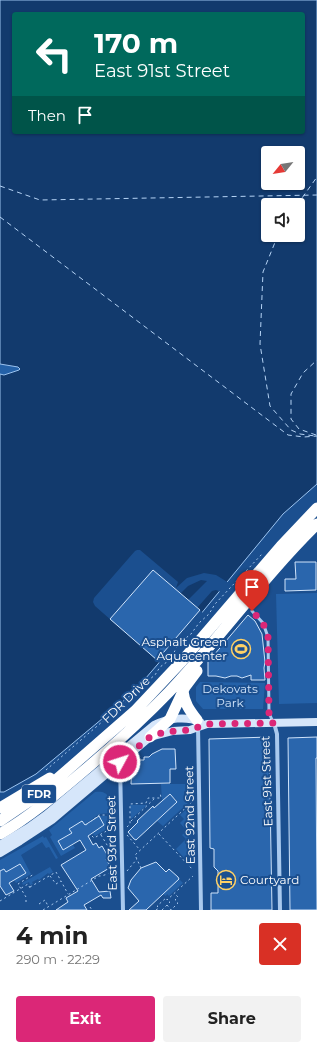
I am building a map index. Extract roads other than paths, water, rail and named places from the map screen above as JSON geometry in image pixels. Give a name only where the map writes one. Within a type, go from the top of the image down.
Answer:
[{"type":"highway","name":"FDR Drive","points":[[0,821],[41,793],[119,726],[151,695],[280,546],[317,508]]},
{"type":"highway","name":"FDR Drive","points":[[0,834],[37,810],[119,741],[170,691],[279,565],[317,524]]},
{"type":"highway","points":[[150,737],[170,719],[183,691],[216,638]]},
{"type":"highway","points":[[183,691],[187,707],[201,724]]},
{"type":"highway","points":[[0,808],[75,764]]},
{"type":"main road","points":[[0,845],[46,815],[120,752],[154,725],[162,721],[170,719],[201,724],[317,722]]},
{"type":"main road","points":[[0,853],[20,842],[52,820],[150,737],[164,732],[190,730],[201,724]]},
{"type":"street","name":"East 91st Street","points":[[274,723],[277,734],[280,910]]},
{"type":"street","name":"East 92nd Street","points":[[201,724],[201,910]]},
{"type":"street","name":"East 93rd Street","points":[[120,752],[123,910]]},
{"type":"lane","name":"East 91st Street","points":[[252,611],[263,623],[268,637],[269,713],[274,723]]},
{"type":"place","name":"Asphalt Green Aquacenter","points":[[241,649]]},
{"type":"place","name":"Courtyard","points":[[226,880]]},
{"type":"park label","name":"Dekovats Park","points":[[230,696]]}]
